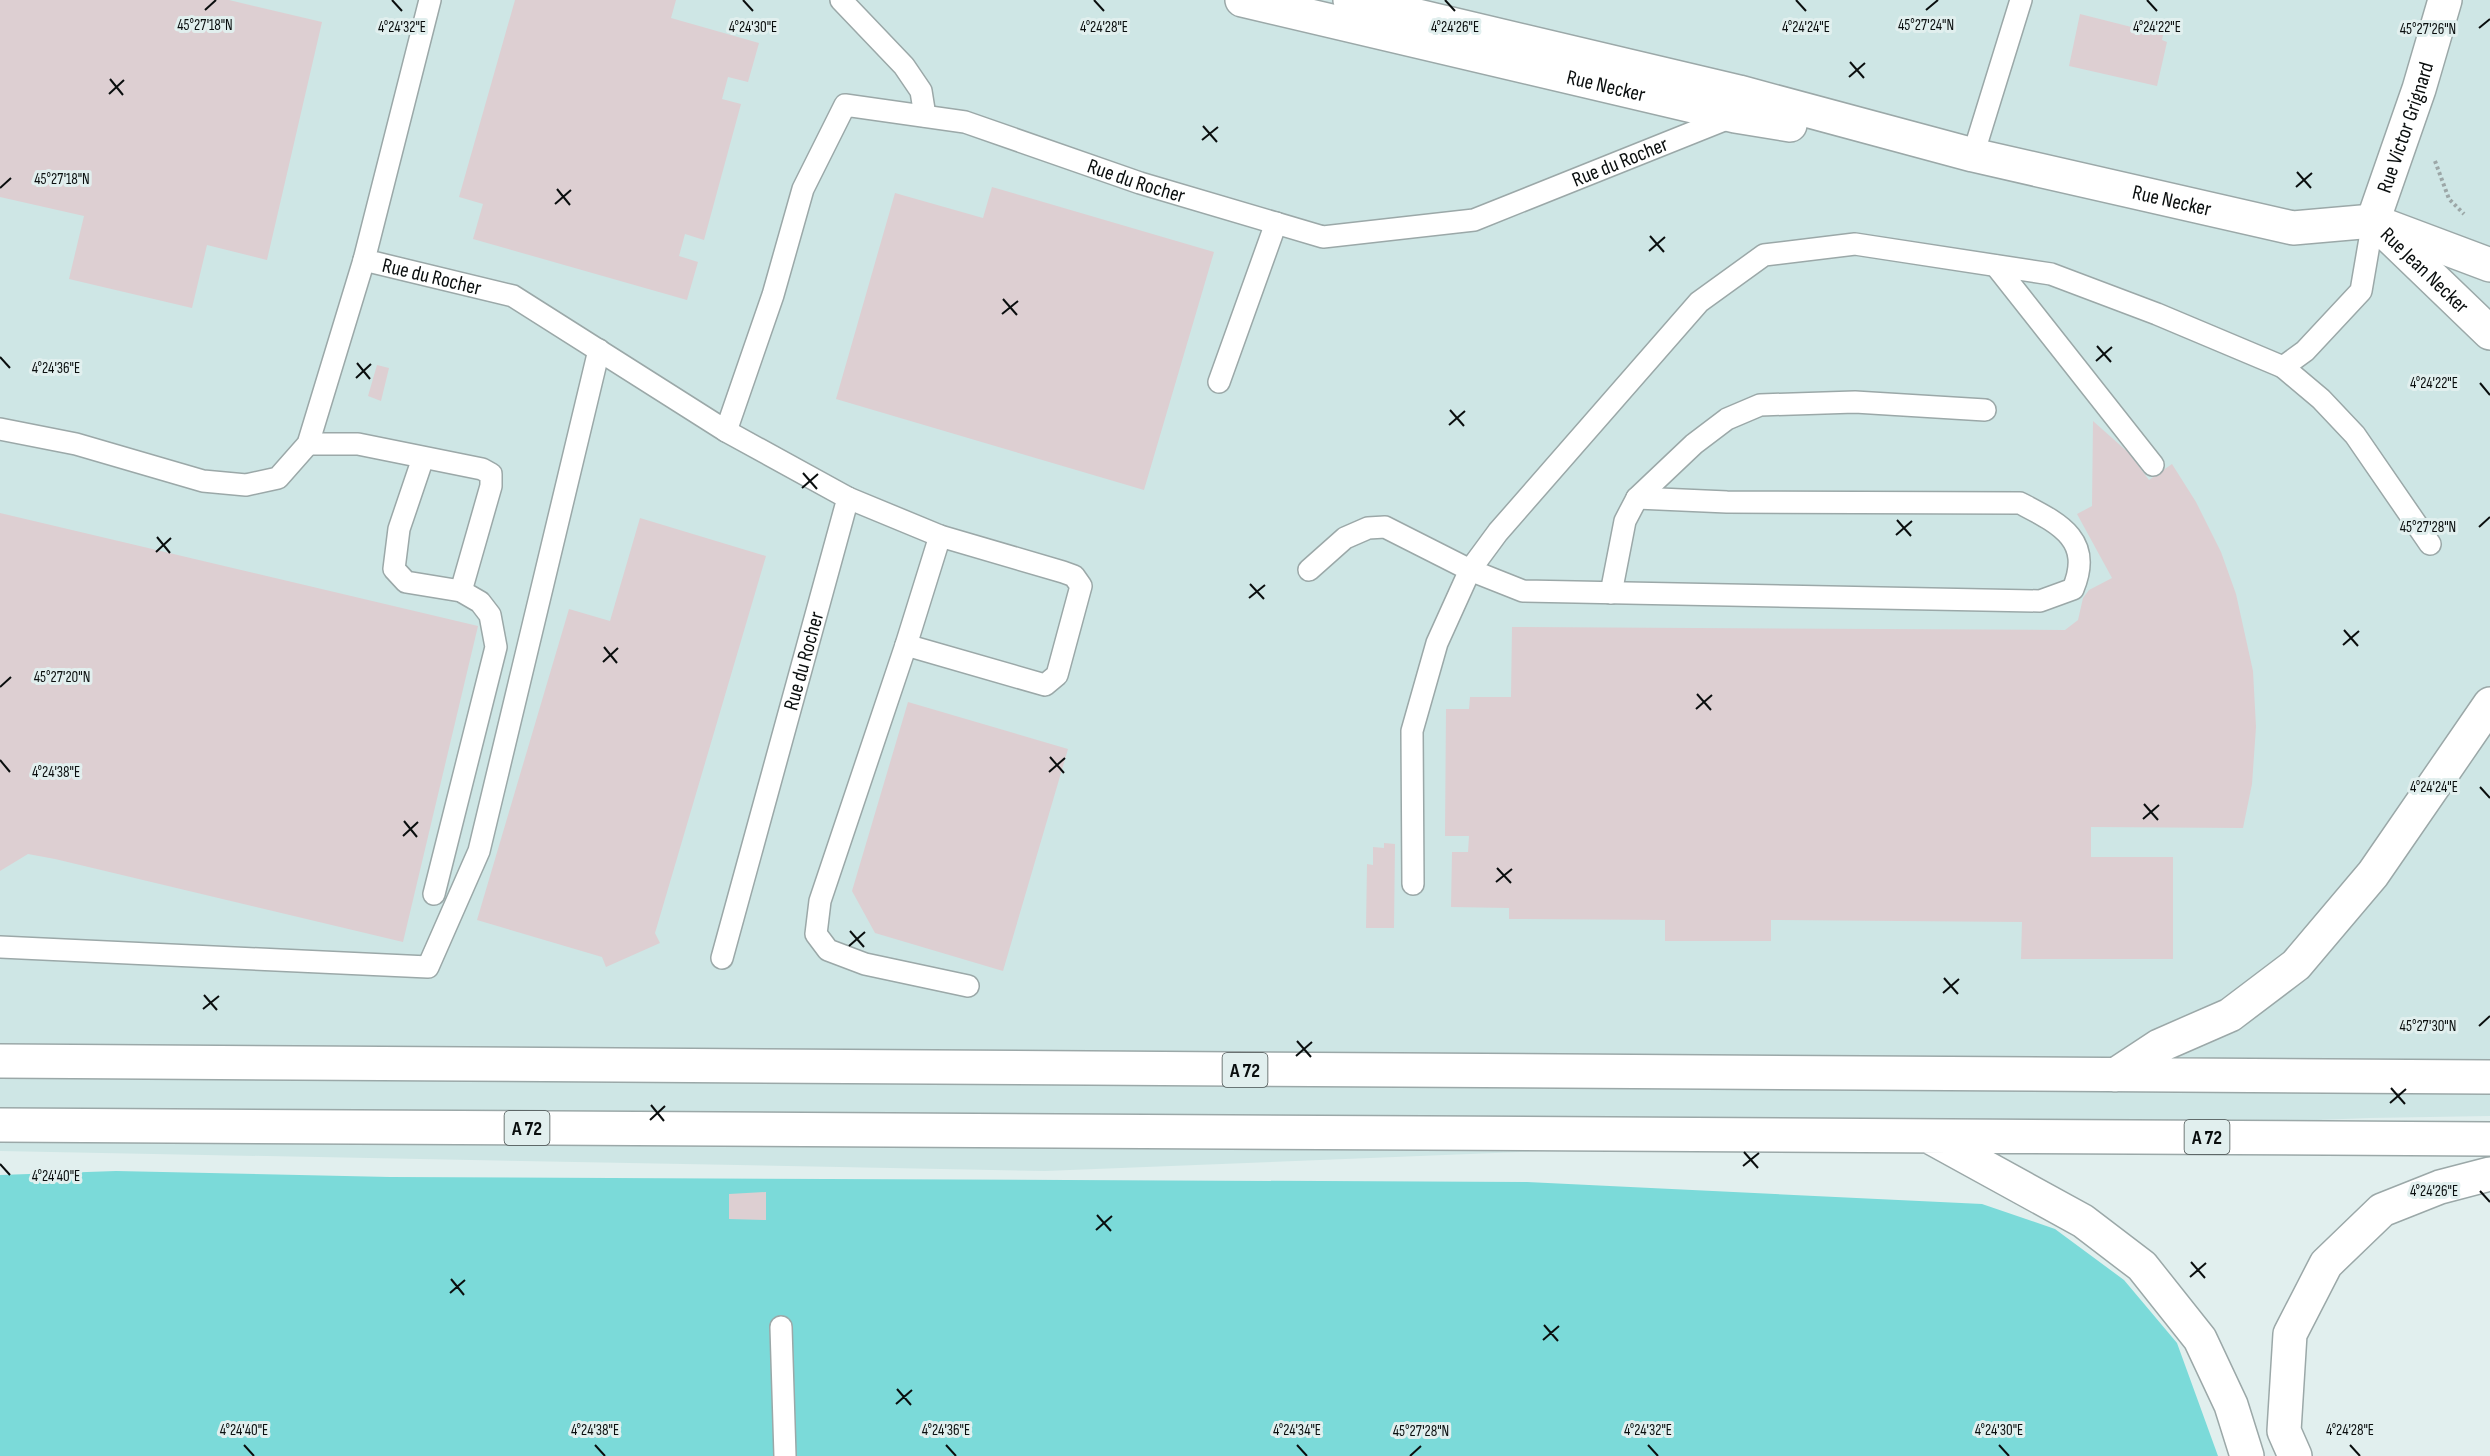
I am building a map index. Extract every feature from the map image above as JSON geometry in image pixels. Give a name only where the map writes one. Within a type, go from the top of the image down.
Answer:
[{"type":"main road","name":"Rue Necker","points":[[1242,0],[1973,155],[2293,228],[2373,221]]},
{"type":"main road","name":"Rue Necker","points":[[1350,0],[1737,104]]},
{"type":"main road","name":"Rue Victor Grignard","points":[[2373,221],[2419,89],[2445,0]]},
{"type":"main road","name":"Rue Jean Necker","points":[[2373,221],[2490,264]]},
{"type":"main road","name":"Rue Jean Necker","points":[[2373,221],[2490,333]]},
{"type":"main road","points":[[2115,1075],[2159,1046],[2230,1016],[2296,965],[2373,874],[2490,704]]},
{"type":"main road","name":"A 72","points":[[0,1061],[2490,1077]]},
{"type":"main road","name":"A 72","points":[[0,1125],[2488,1139]]},
{"type":"main road","points":[[1928,1135],[2083,1221],[2142,1266],[2200,1340],[2231,1405],[2247,1456]]},
{"type":"main road","points":[[2295,1456],[2284,1431],[2290,1334],[2326,1264],[2382,1210],[2440,1187],[2490,1174]]},
{"type":"lane","name":"Rue du Rocher","points":[[430,0],[364,260],[513,296],[726,431],[848,498],[722,958]]},
{"type":"lane","points":[[841,0],[904,66],[921,91],[925,116]]},
{"type":"lane","points":[[1973,155],[2021,0]]},
{"type":"lane","name":"Rue du Rocher","points":[[726,431],[773,295],[803,189],[845,105],[965,122],[1140,183],[1323,237],[1474,220],[1737,104]]},
{"type":"lane","points":[[2283,367],[2305,351],[2361,291],[2373,221]]},
{"type":"lane","points":[[1219,382],[1276,223]]},
{"type":"lane","points":[[1413,884],[1412,731],[1437,643],[1470,570],[1498,532],[1699,302],[1764,255],[1855,244],[2051,274],[2157,314],[2283,367],[2321,399],[2355,435],[2430,544]]},
{"type":"lane","points":[[0,429],[76,444],[203,481],[246,485],[278,478],[308,444],[364,260]]},
{"type":"lane","points":[[1996,266],[2153,465]]},
{"type":"lane","points":[[0,946],[428,967],[479,851],[599,350]]},
{"type":"lane","points":[[1611,593],[1625,521],[1637,498],[1694,444],[1727,419],[1760,405],[1855,402],[1985,410]]},
{"type":"lane","points":[[308,444],[358,444],[482,469],[491,474],[491,486],[461,591]]},
{"type":"lane","points":[[423,458],[399,529],[394,569],[406,582],[461,591],[480,602],[490,615],[496,647],[434,894]]},
{"type":"lane","points":[[848,498],[940,536],[1074,576],[1081,586],[1058,675],[1045,685],[906,645]]},
{"type":"lane","points":[[1309,570],[1344,538],[1368,528],[1385,526],[1470,570],[1523,591],[2040,601],[2073,589],[2080,572],[2078,547],[2061,524],[2020,503],[1727,502],[1637,498]]},
{"type":"lane","points":[[940,536],[820,901],[816,934],[828,950],[865,964],[968,986]]},
{"type":"lane","points":[[781,1327],[785,1456]]},
{"type":"path","points":[[2434,157],[2449,199],[2466,216]]},
{"type":"shaded area","points":[[0,0],[2490,0],[2490,1116],[2369,1118],[1045,1171],[0,1151]]},
{"type":"shaded area","points":[[116,1171],[390,1177],[1527,1182],[1982,1204],[2055,1229],[2124,1280],[2177,1343],[2218,1456],[0,1456],[0,1175]]},
{"type":"building","points":[[0,0],[229,0],[322,22],[267,260],[207,245],[192,308],[69,279],[84,216],[0,197]]},
{"type":"building","points":[[515,0],[676,0],[671,18],[759,43],[748,82],[728,77],[722,99],[741,104],[704,240],[685,234],[679,256],[698,262],[687,300],[473,239],[483,204],[459,197]]},
{"type":"building","points":[[2080,14],[2163,35],[2162,40],[2167,42],[2157,86],[2069,66]]},
{"type":"building","points":[[992,187],[1214,252],[1144,490],[836,399],[895,193],[983,218]]},
{"type":"building","points":[[377,365],[389,368],[381,401],[368,396]]},
{"type":"building","points":[[2093,421],[2129,453],[2149,480],[2172,464],[2196,502],[2221,552],[2236,594],[2253,671],[2256,727],[2252,784],[2243,828],[2091,827],[2091,857],[2173,857],[2173,959],[2021,959],[2022,922],[1771,920],[1771,941],[1665,941],[1665,920],[1509,919],[1509,908],[1451,907],[1452,852],[1468,852],[1469,836],[1445,836],[1446,709],[1469,709],[1470,697],[1511,697],[1512,627],[2065,630],[2078,620],[2083,598],[2089,590],[2112,578],[2077,514],[2092,506]]},
{"type":"building","points":[[0,513],[478,626],[403,942],[28,854],[0,871]]},
{"type":"building","points":[[640,518],[766,556],[655,933],[660,943],[606,967],[602,957],[477,920],[569,609],[610,621]]},
{"type":"building","points":[[908,702],[1068,749],[1003,971],[875,933],[852,891]]},
{"type":"building","points":[[1384,843],[1395,844],[1394,928],[1366,928],[1367,864],[1373,865],[1373,847],[1384,848]]},
{"type":"building","points":[[766,1192],[766,1220],[729,1219],[729,1194]]}]
